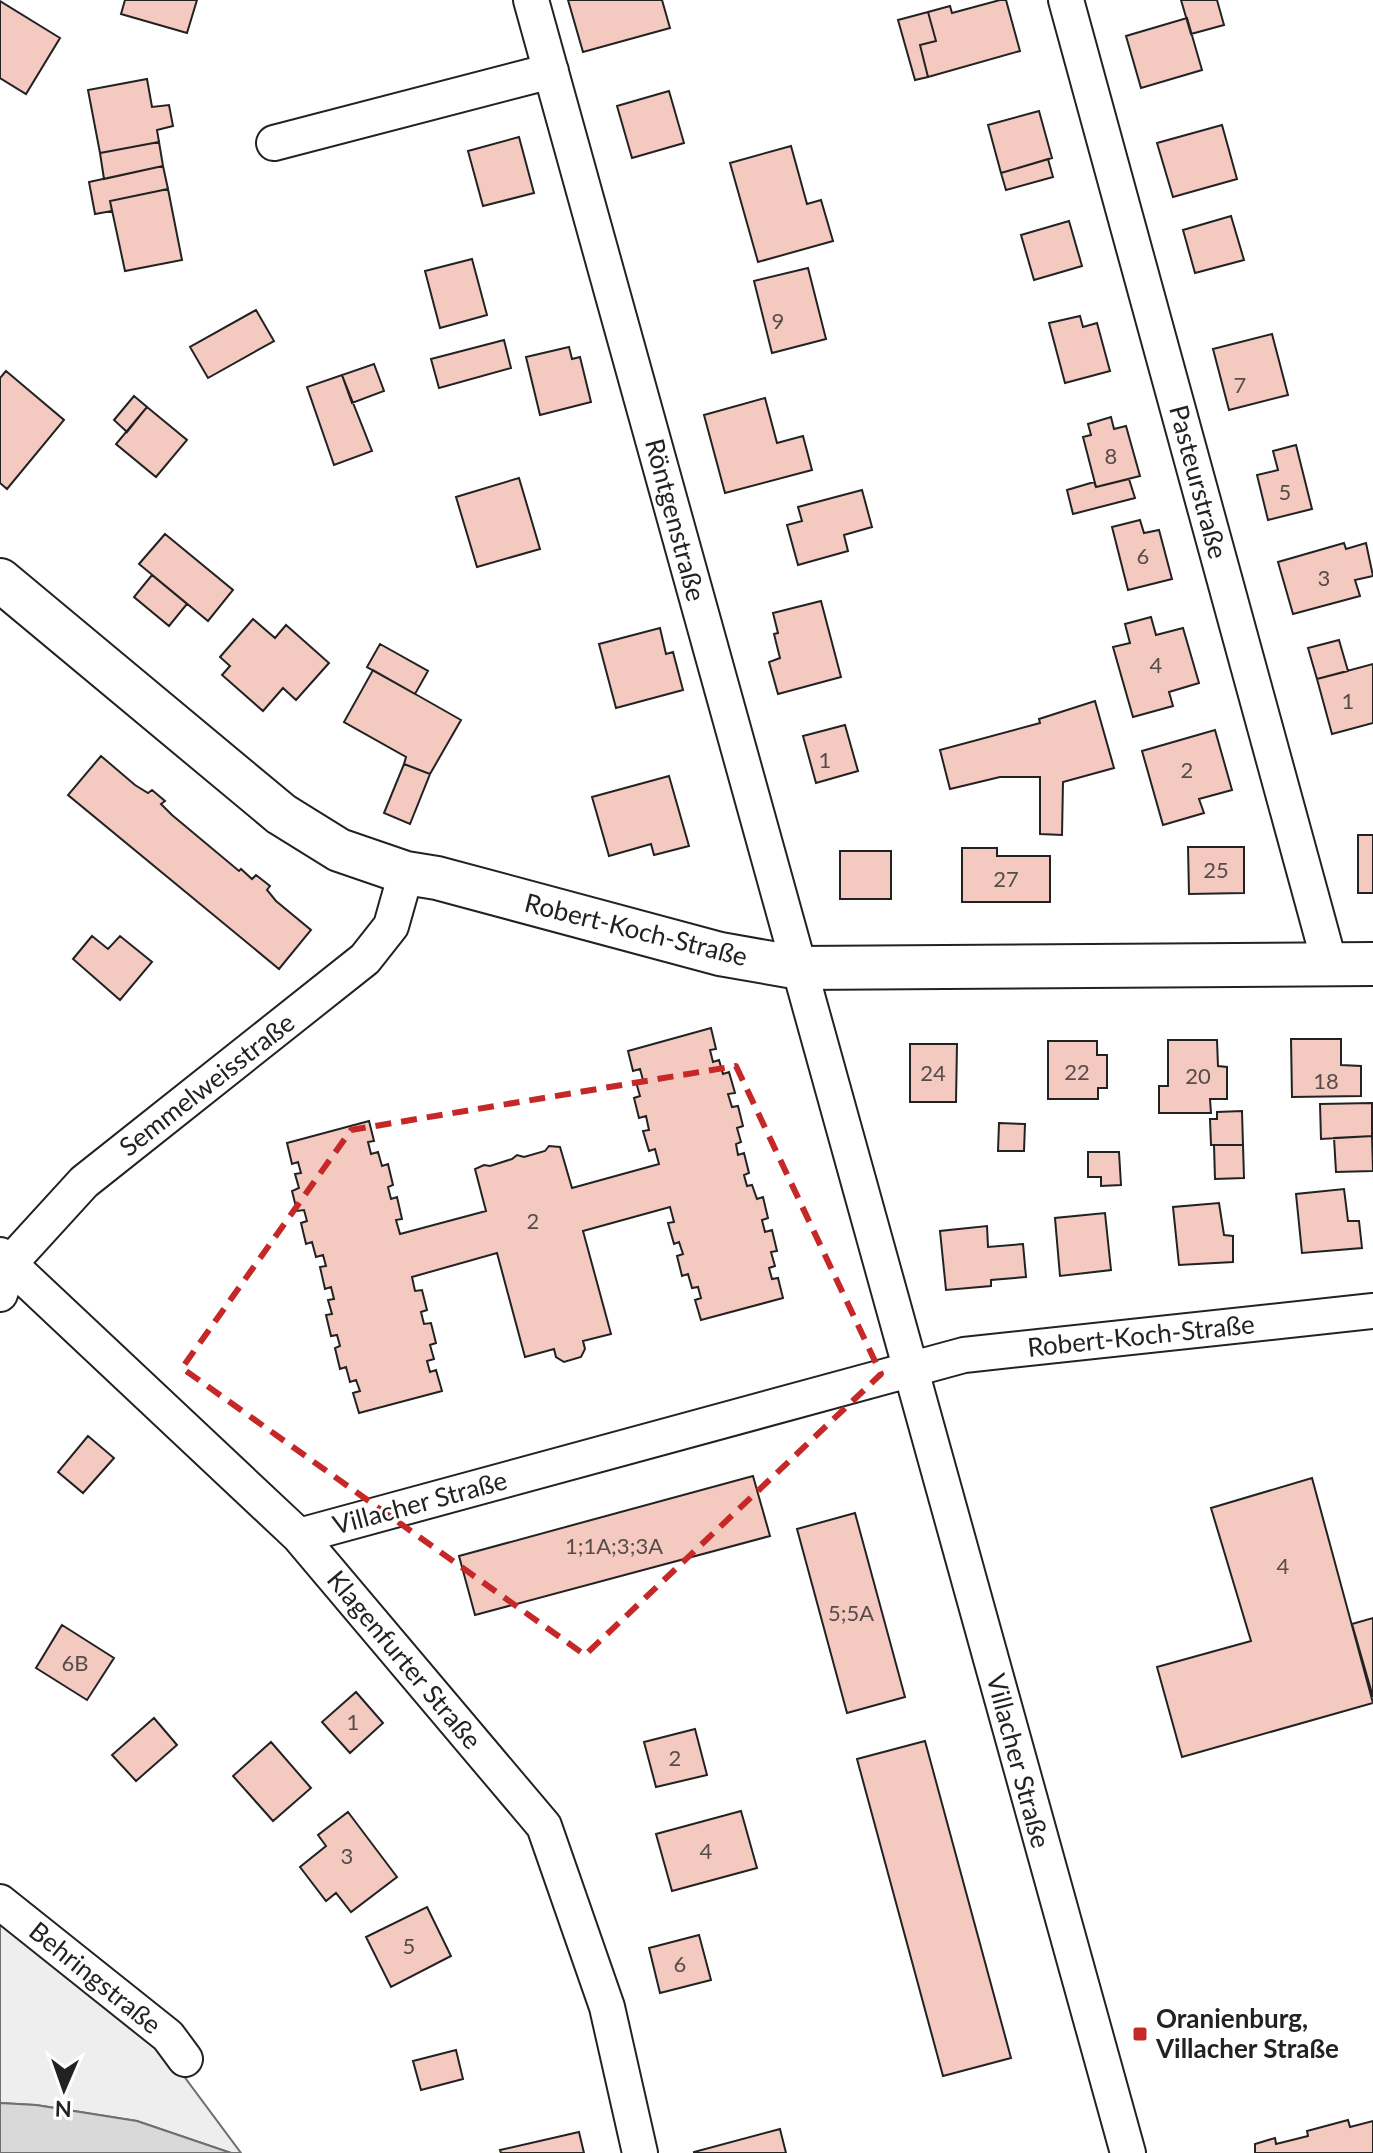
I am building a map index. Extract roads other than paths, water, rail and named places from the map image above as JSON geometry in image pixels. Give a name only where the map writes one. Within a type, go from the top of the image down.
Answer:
[{"type":"street","name":"Röntgenstraße","points":[[531,0],[800,968]]},
{"type":"street","name":"Pasteurstraße","points":[[1066,0],[1330,965]]},
{"type":"street","points":[[274,143],[551,71]]},
{"type":"street","name":"Robert-Koch-Straße","points":[[0,580],[281,814],[339,850],[406,873],[437,878],[720,954],[800,968],[1373,964]]},
{"type":"street","name":"Semmelweisstraße","points":[[3,1271],[84,1182],[365,959],[391,926],[406,873]]},
{"type":"street","name":"Villacher Straße","points":[[800,968],[1128,2153]]},
{"type":"street","name":"Klagenfurter Straße","points":[[3,1271],[299,1536],[544,1826],[607,2007],[640,2153]]},
{"type":"street","name":"Robert-Koch-Straße","points":[[910,1368],[964,1355],[1373,1311]]},
{"type":"street","name":"Villacher Straße","points":[[299,1536],[910,1368]]},
{"type":"street","name":"Behringstraße","points":[[0,1902],[168,2036],[185,2059]]},
{"type":"place","name":"Oranienburg, Villacher Straße","points":[[1140,2034]]}]
